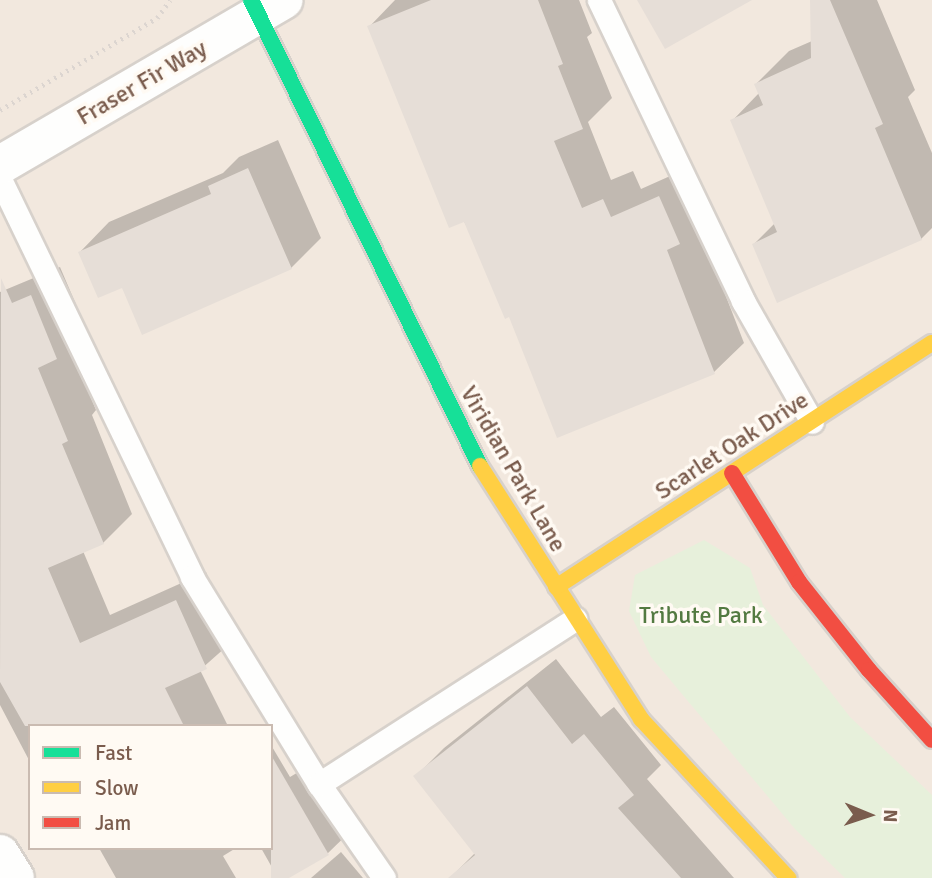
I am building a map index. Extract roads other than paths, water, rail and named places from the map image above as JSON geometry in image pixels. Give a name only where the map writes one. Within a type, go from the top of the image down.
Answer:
[{"type":"street","name":"Fraser Fir Way","points":[[0,165],[265,5]]},
{"type":"street","name":"Viridian Park Lane","points":[[265,5],[475,459],[641,719],[788,878]]},
{"type":"street","name":"Scarlet Oak Drive","points":[[556,587],[932,343]]},
{"type":"street","points":[[732,473],[799,582],[869,670],[932,740]]},
{"type":"street","points":[[0,854],[15,878]]},
{"type":"lane","points":[[598,0],[743,301],[812,422]]},
{"type":"lane","points":[[0,179],[192,577],[319,784],[384,878]]},
{"type":"lane","points":[[319,784],[575,619]]},
{"type":"park label","name":"Tribute Park","points":[[701,616]]}]
